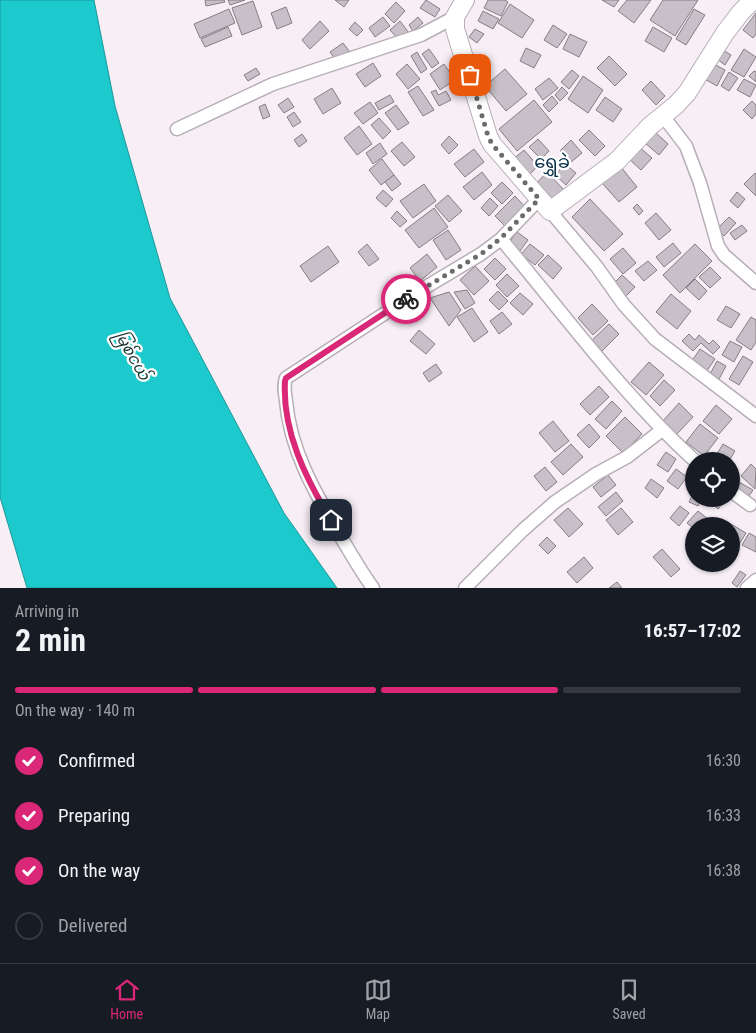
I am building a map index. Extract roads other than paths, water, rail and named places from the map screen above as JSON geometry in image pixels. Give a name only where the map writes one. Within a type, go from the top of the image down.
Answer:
[{"type":"street","points":[[465,0],[455,17],[455,29],[492,144],[597,266],[630,311],[655,338],[756,416]]},
{"type":"street","points":[[373,588],[321,504],[300,462],[288,421],[286,378],[481,254],[544,205],[617,161],[650,126],[687,93],[725,33],[741,12],[754,2]]},
{"type":"street","points":[[177,128],[273,84],[421,35],[455,17]]},
{"type":"street","points":[[663,116],[686,146],[700,183],[718,246],[724,255],[756,284]]},
{"type":"street","points":[[501,238],[602,361],[662,430],[685,452]]},
{"type":"street","points":[[465,588],[523,530],[555,502],[596,474],[627,457],[662,430]]},
{"type":"street","points":[[740,498],[750,505]]},
{"type":"street","points":[[748,588],[756,580]]},
{"type":"water","name":"မြစ်ငယ်","points":[[0,0],[94,0],[115,106],[170,298],[284,513],[337,588],[27,588],[0,497]]},
{"type":"district","name":"ရွှေခဲ","points":[[552,162]]}]
